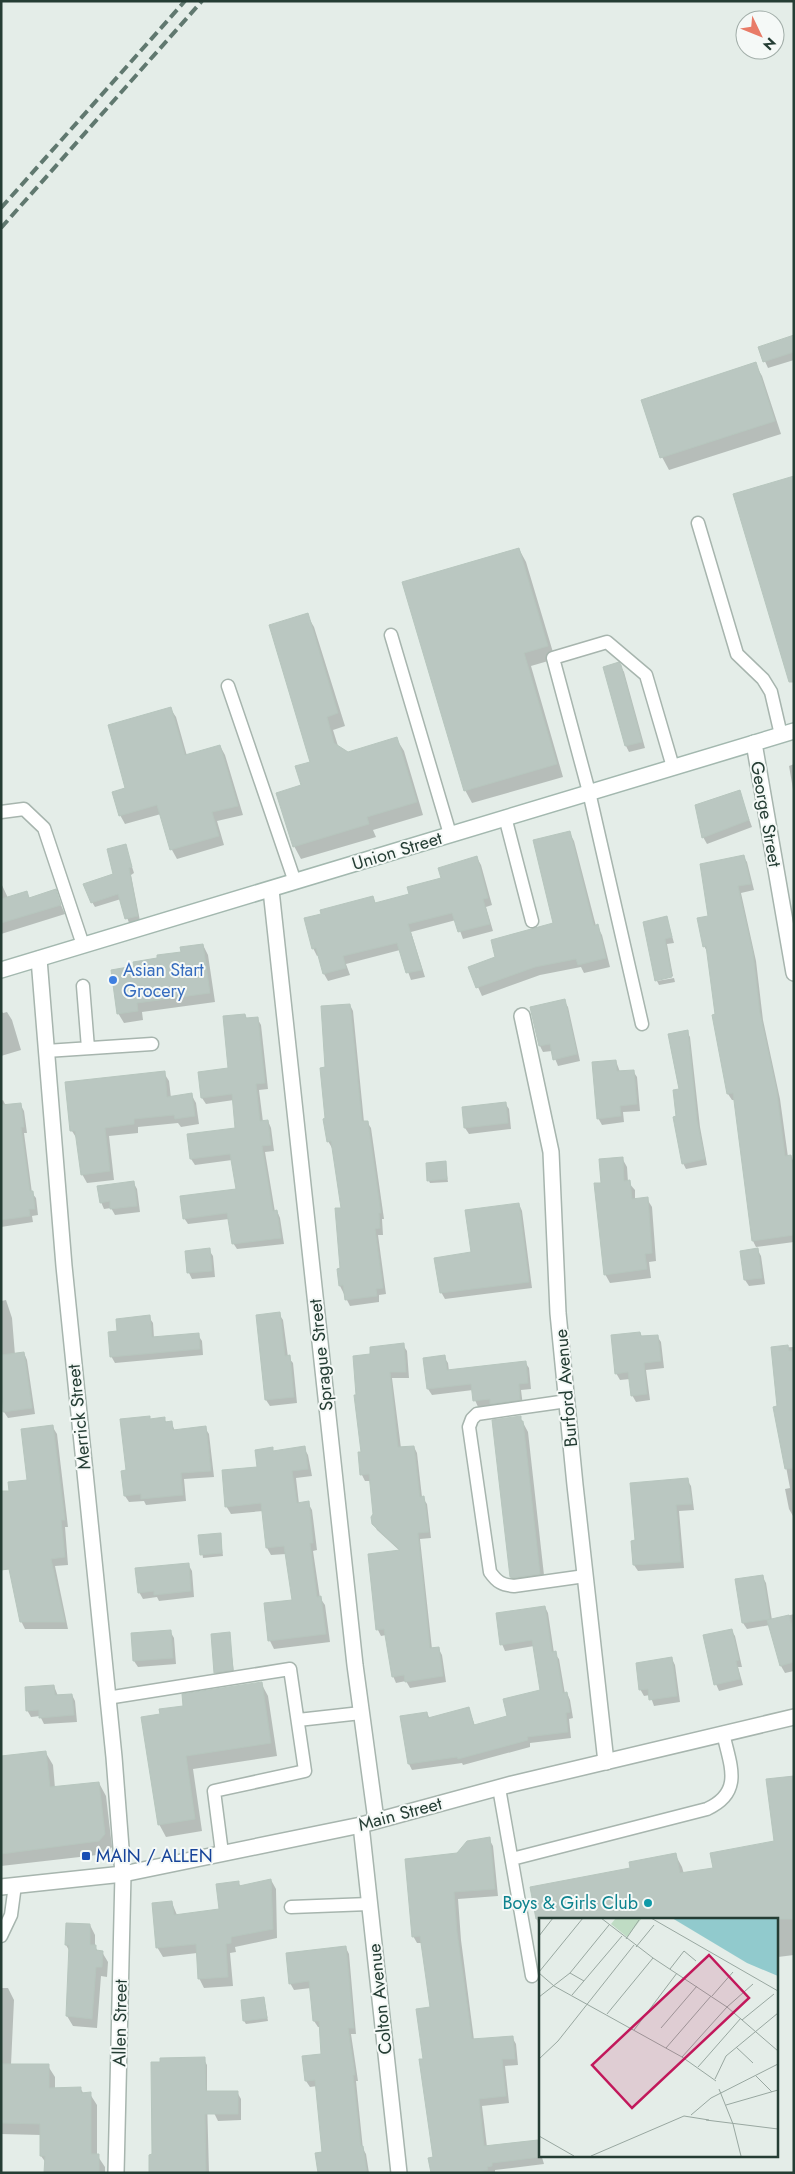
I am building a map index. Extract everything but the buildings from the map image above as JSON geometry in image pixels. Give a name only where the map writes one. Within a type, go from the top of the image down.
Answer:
[{"type":"street","name":"Union Street","points":[[1,970],[787,733]]},
{"type":"street","name":"George Street","points":[[754,743],[794,973]]},
{"type":"street","name":"Sprague Street","points":[[271,890],[361,1713],[376,1820]]},
{"type":"street","name":"Merrick Street","points":[[39,959],[64,1266],[123,1874]]},
{"type":"street","name":"Burford Avenue","points":[[522,1016],[551,1152],[558,1313],[606,1762]]},
{"type":"street","name":"Main Street","points":[[8,1886],[123,1874],[361,1825],[499,1788],[794,1717]]},
{"type":"street","name":"Colton Avenue","points":[[361,1825],[399,2173]]},
{"type":"street","name":"Allen Street","points":[[116,2173],[123,1874]]},
{"type":"lane","points":[[698,522],[737,654],[763,679],[771,692],[787,733]]},
{"type":"lane","points":[[391,635],[450,834]]},
{"type":"lane","points":[[642,1024],[589,792],[553,658],[607,642],[646,675],[673,767]]},
{"type":"lane","points":[[228,686],[295,882]]},
{"type":"lane","points":[[1,812],[24,809],[44,828],[83,945]]},
{"type":"lane","points":[[505,817],[532,921]]},
{"type":"lane","points":[[83,986],[88,1048]]},
{"type":"lane","points":[[46,1051],[152,1044]]},
{"type":"lane","points":[[567,1401],[477,1414],[472,1418],[469,1427],[490,1572],[496,1580],[503,1585],[514,1586],[585,1576]]},
{"type":"lane","points":[[107,1698],[290,1669],[305,1771],[214,1790],[222,1853]]},
{"type":"lane","points":[[298,1720],[361,1713]]},
{"type":"lane","points":[[512,1859],[621,1832],[717,1805],[726,1796],[731,1786],[732,1776],[723,1733]]},
{"type":"lane","points":[[499,1788],[532,1976]]},
{"type":"lane","points":[[1,1936],[10,1915],[8,1886]]},
{"type":"lane","points":[[291,1907],[370,1904]]},
{"type":"railway","points":[[1,208],[185,1]]},
{"type":"railway","points":[[1,228],[202,1]]},
{"type":"place","name":"Asian Start Grocery","points":[[113,980]]},
{"type":"place","name":"MAIN / ALLEN","points":[[86,1856]]},
{"type":"place","name":"Boys & Girls Club","points":[[648,1903]]}]
